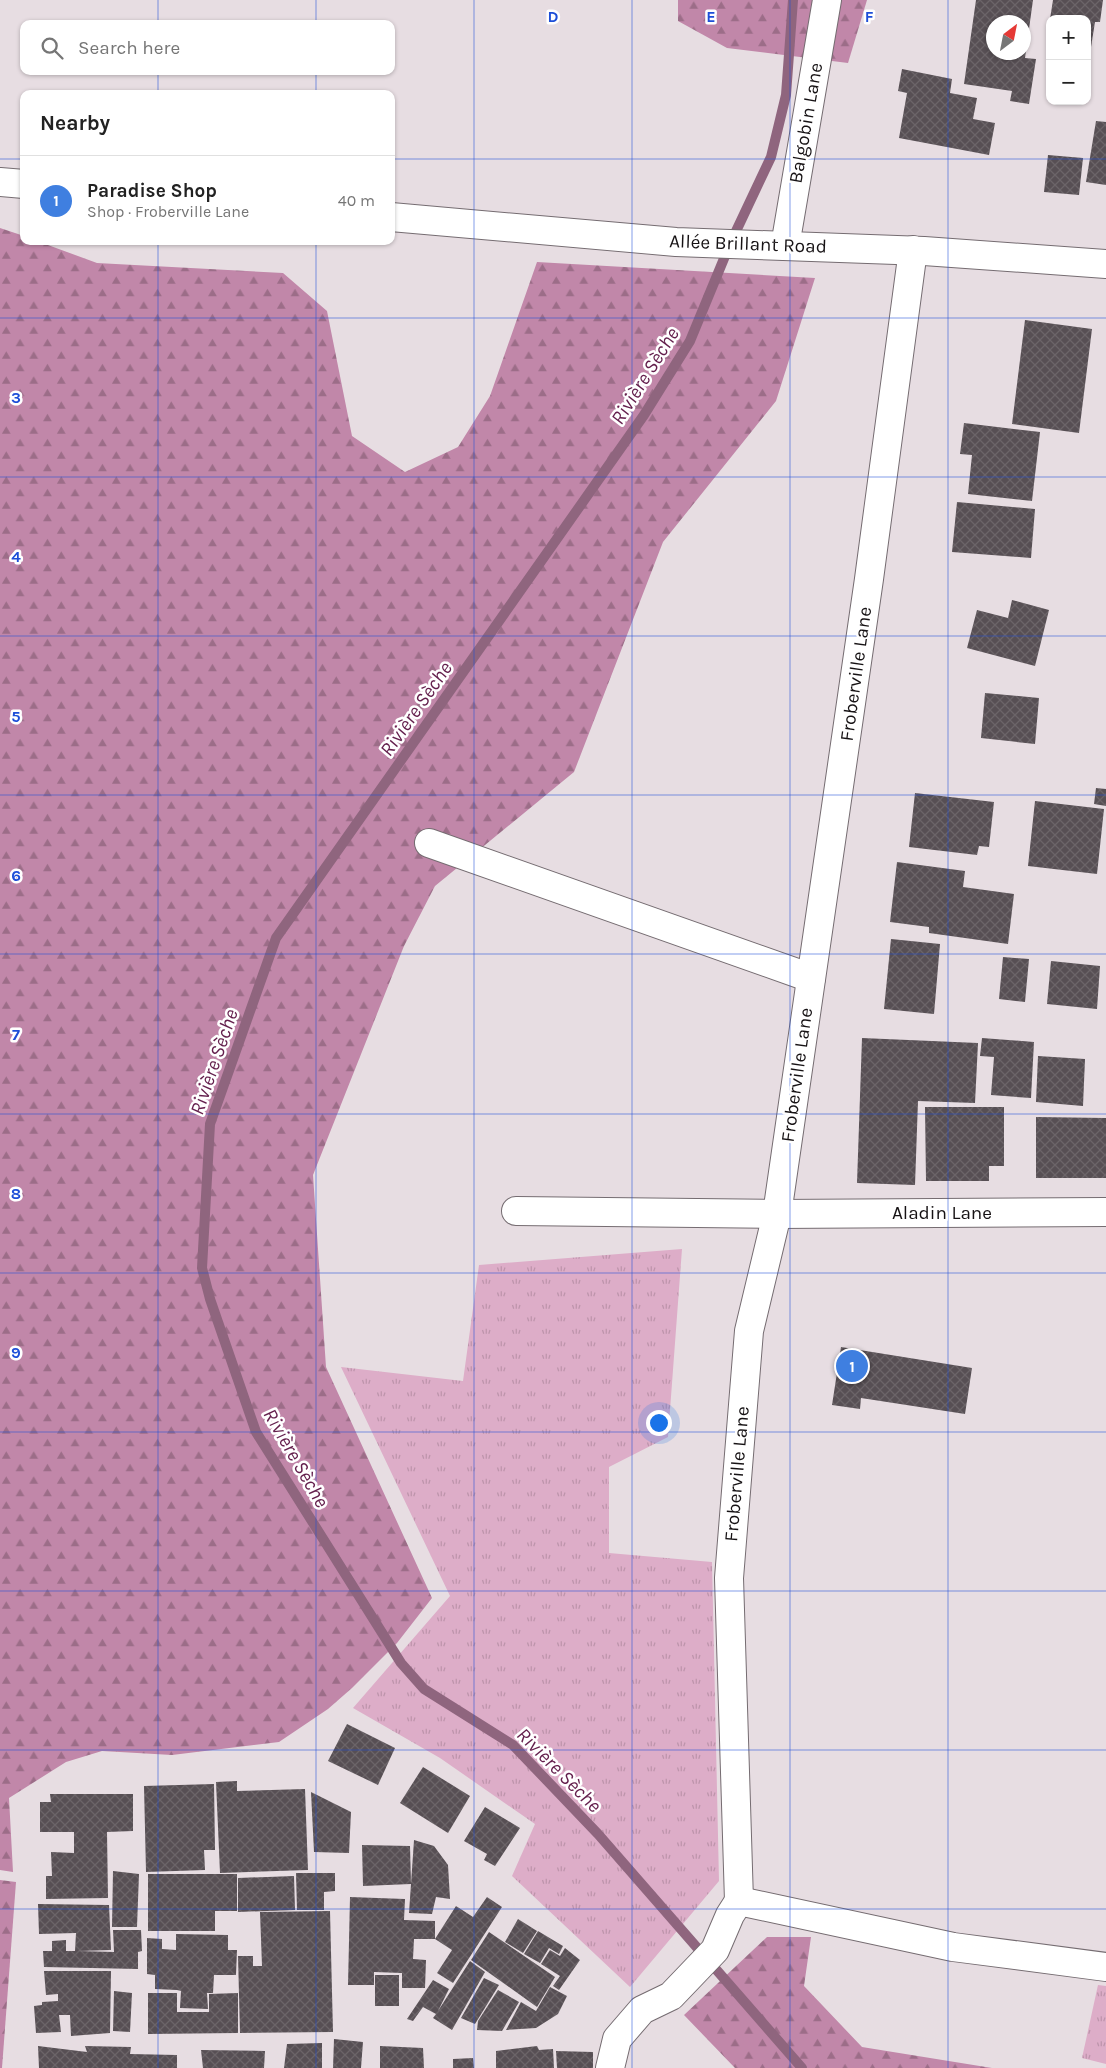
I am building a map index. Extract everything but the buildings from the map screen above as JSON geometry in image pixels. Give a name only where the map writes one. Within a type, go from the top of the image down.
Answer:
[{"type":"street","name":"Balgobin Lane","points":[[779,245],[827,0]]},
{"type":"street","points":[[0,182],[20,184]]},
{"type":"street","name":"Allée Brillant Road","points":[[395,216],[676,242],[912,250],[1106,264]]},
{"type":"street","name":"Froberville Lane","points":[[740,1902],[728,1578],[749,1331],[777,1214],[869,579],[912,250]]},
{"type":"street","points":[[429,843],[811,978]]},
{"type":"street","name":"Aladin Lane","points":[[516,1211],[777,1214],[1106,1212]]},
{"type":"street","points":[[610,2068],[618,2039],[642,2010],[672,1996],[715,1950],[730,1915],[740,1902],[953,1947],[1106,1967]]},
{"type":"green space","points":[[678,0],[867,0],[848,63],[727,48],[678,21]]},
{"type":"green space","points":[[0,228],[20,235],[20,245],[48,245],[97,263],[283,273],[327,311],[352,436],[405,472],[458,447],[490,396],[537,262],[815,278],[776,401],[663,542],[574,772],[435,886],[404,946],[313,1175],[326,1367],[432,1598],[397,1643],[352,1688],[328,1709],[279,1742],[172,1755],[102,1751],[66,1762],[9,1798],[13,1872],[0,1870]]},
{"type":"green space","points":[[682,1249],[668,1437],[609,1467],[609,1553],[712,1562],[719,1881],[630,1987],[512,1876],[535,1824],[440,1758],[353,1708],[450,1596],[341,1367],[463,1381],[479,1265]]},
{"type":"green space","points":[[0,1880],[16,1882],[2,2068],[0,2068]]},
{"type":"green space","points":[[767,1937],[811,1937],[804,1986],[862,2047],[992,2068],[735,2068],[684,2015]]},
{"type":"green space","points":[[1098,1985],[1106,1986],[1106,2064],[1082,2058]]},
{"type":"waterway","name":"Rivière Sèche","points":[[793,0],[786,95],[771,157],[730,244],[690,341],[644,415],[276,938],[210,1124],[202,1268],[210,1299],[256,1432],[401,1663],[424,1689],[513,1745],[598,1834],[802,2068]]},
{"type":"place","name":"Paradise Shop","points":[[852,1366]]}]
